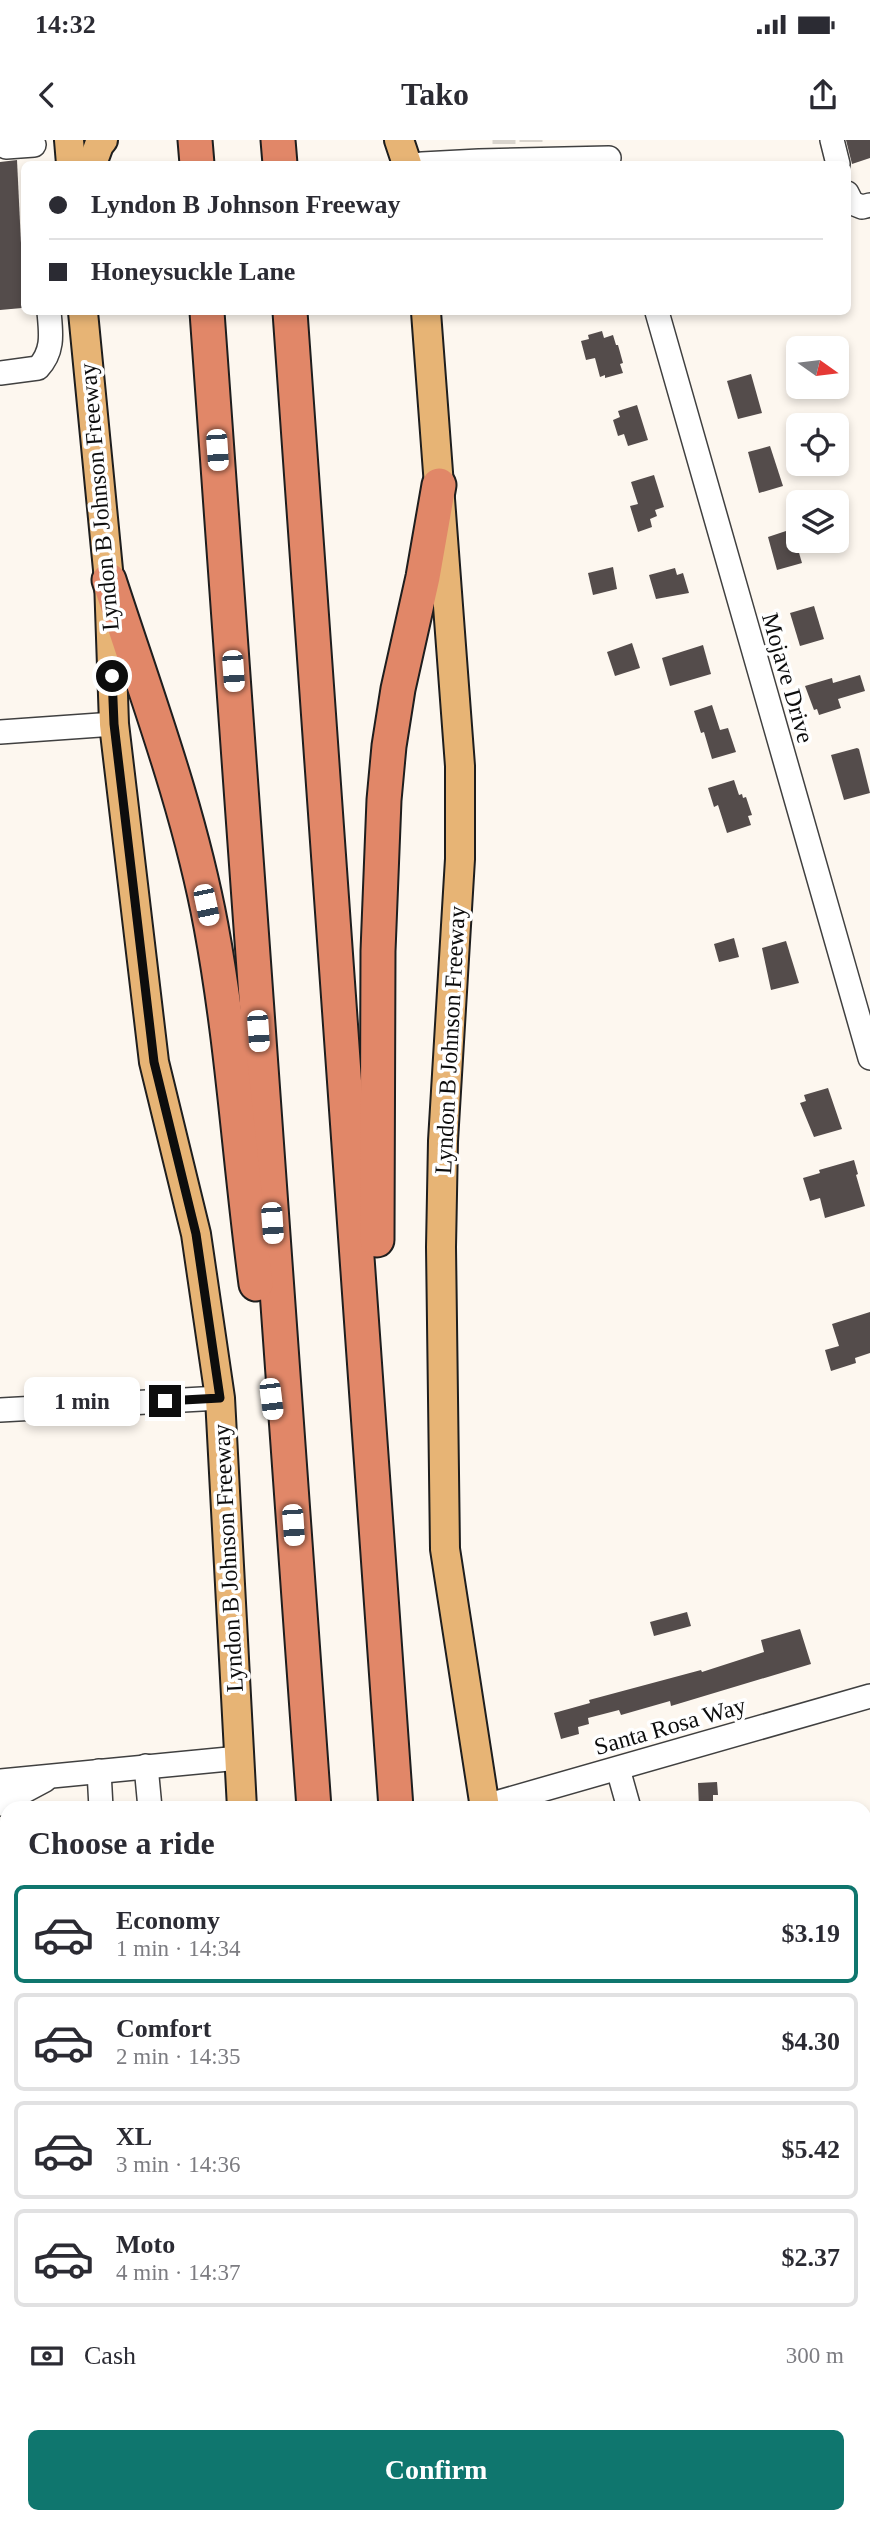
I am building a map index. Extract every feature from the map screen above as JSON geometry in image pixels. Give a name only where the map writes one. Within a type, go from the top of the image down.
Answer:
[{"type":"highway","points":[[195,140],[197,161]]},
{"type":"highway","points":[[278,140],[280,161]]},
{"type":"highway","points":[[207,315],[313,1801]]},
{"type":"highway","points":[[290,315],[396,1801]]},
{"type":"highway","points":[[384,1631],[377,1224],[381,860],[391,735],[439,485]]},
{"type":"highway","points":[[109,580],[181,803],[211,926],[227,1034],[247,1217],[301,1634]]},
{"type":"main road","points":[[69,140],[71,161]]},
{"type":"main road","points":[[93,161],[103,140]]},
{"type":"main road","points":[[399,140],[406,161]]},
{"type":"main road","points":[[414,140],[415,161]]},
{"type":"main road","name":"Lyndon B Johnson Freeway","points":[[83,315],[109,580],[114,724],[154,1062],[196,1234],[220,1398],[242,1801]]},
{"type":"main road","name":"Lyndon B Johnson Freeway","points":[[426,315],[460,766],[460,859],[443,1141],[441,1247],[445,1549],[484,1801]]},
{"type":"street","points":[[832,140],[837,161]]},
{"type":"street","points":[[6,147],[34,150]]},
{"type":"street","points":[[434,161],[479,150],[505,152],[564,149],[608,154]]},
{"type":"street","points":[[851,201],[862,207],[870,205]]},
{"type":"street","points":[[0,373],[38,368],[48,357],[52,336],[49,315]]},
{"type":"street","name":"Mojave Drive","points":[[658,315],[870,1058]]},
{"type":"street","points":[[0,732],[114,724]]},
{"type":"street","points":[[0,1410],[220,1398]]},
{"type":"street","name":"Santa Rosa Way","points":[[506,1801],[870,1696]]},
{"type":"street","points":[[0,1781],[239,1759]]},
{"type":"street","points":[[146,1766],[149,1801]]},
{"type":"street","points":[[618,1769],[627,1801]]},
{"type":"street","points":[[99,1771],[101,1801]]},
{"type":"street","points":[[6,1801],[54,1775]]},
{"type":"building","points":[[846,140],[870,140],[870,158],[852,164]]},
{"type":"building","points":[[17,160],[21,308],[0,310],[0,162]]},
{"type":"building","points":[[602,331],[604,338],[613,335],[623,363],[620,364],[623,373],[605,378],[605,375],[600,377],[595,358],[586,360],[581,341],[589,339],[588,335]]},
{"type":"building","points":[[751,374],[762,413],[738,419],[727,381]]},
{"type":"building","points":[[637,405],[648,440],[628,446],[624,434],[618,436],[613,420],[620,417],[618,411]]},
{"type":"building","points":[[770,446],[783,486],[759,493],[748,452]]},
{"type":"building","points":[[654,475],[664,507],[655,510],[657,516],[650,519],[652,527],[638,532],[630,506],[638,504],[631,482]]},
{"type":"building","points":[[786,531],[786,553],[799,553],[802,563],[777,570],[768,537]]},
{"type":"building","points":[[613,567],[617,589],[593,595],[588,573]]},
{"type":"building","points":[[675,568],[677,575],[683,573],[689,593],[656,599],[649,575]]},
{"type":"building","points":[[814,606],[824,639],[800,646],[790,613]]},
{"type":"building","points":[[632,643],[640,668],[615,676],[607,652]]},
{"type":"building","points":[[703,645],[711,674],[670,686],[662,658]]},
{"type":"building","points":[[860,675],[865,691],[838,699],[841,708],[819,715],[817,709],[814,710],[805,686],[832,678],[833,683]]},
{"type":"building","points":[[712,705],[720,730],[728,728],[736,752],[712,759],[694,711]]},
{"type":"building","points":[[857,748],[870,793],[844,800],[831,755]]},
{"type":"building","points":[[734,780],[739,795],[746,797],[752,815],[748,816],[751,825],[727,833],[718,805],[714,807],[708,788]]},
{"type":"building","points":[[734,938],[739,957],[719,962],[714,944]]},
{"type":"building","points":[[786,941],[799,983],[771,990],[762,948]]},
{"type":"building","points":[[828,1088],[842,1129],[814,1137],[800,1103],[806,1101],[804,1095]]},
{"type":"building","points":[[854,1160],[865,1206],[825,1218],[820,1198],[810,1201],[803,1178],[820,1173],[819,1170]]},
{"type":"building","points":[[870,1312],[870,1353],[855,1358],[856,1363],[831,1371],[825,1350],[839,1346],[832,1324]]},
{"type":"building","points":[[687,1612],[691,1626],[654,1636],[650,1622]]},
{"type":"building","points":[[800,1629],[811,1664],[671,1706],[670,1701],[621,1715],[619,1710],[588,1718],[589,1724],[578,1727],[579,1734],[561,1739],[554,1713],[590,1703],[589,1700],[701,1670],[702,1672],[764,1652],[761,1640]]},
{"type":"building","points":[[717,1782],[718,1795],[713,1795],[713,1801],[699,1801],[698,1783]]},
{"type":"route","points":[[112,676],[114,724],[154,1062],[196,1234],[220,1398],[165,1401]]}]
